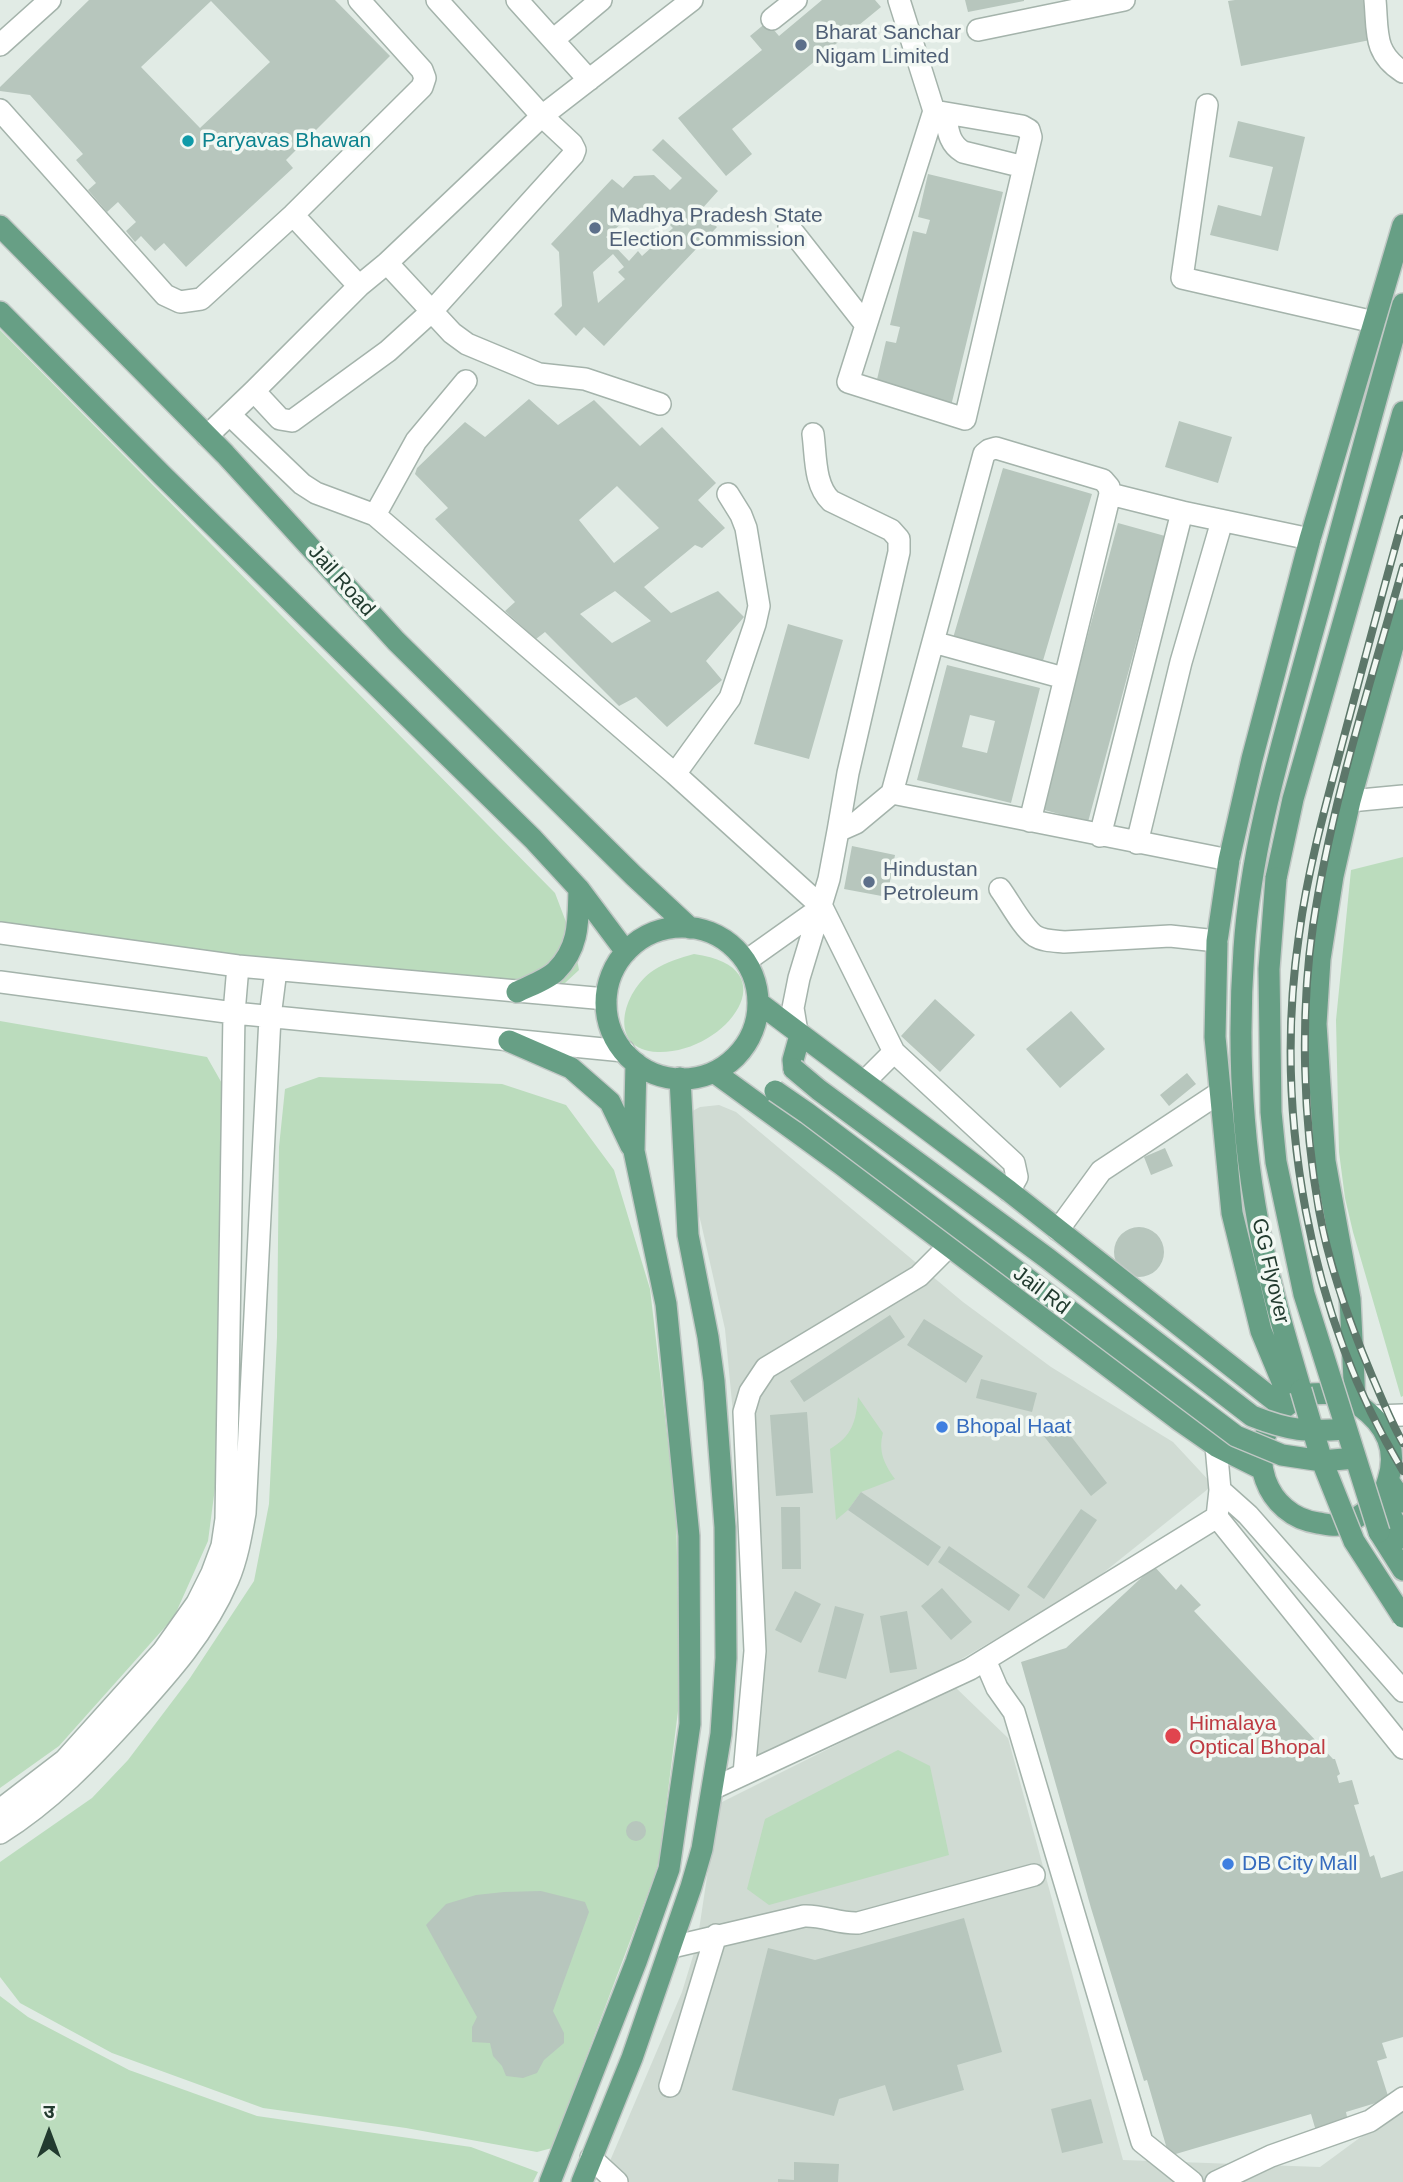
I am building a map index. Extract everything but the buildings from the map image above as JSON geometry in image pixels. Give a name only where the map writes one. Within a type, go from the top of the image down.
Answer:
[{"type":"main road","points":[[1287,1405],[1261,1331],[1232,1213],[1215,1037],[1217,942],[1229,860],[1252,759],[1310,539],[1403,225]]},
{"type":"main road","name":"Jail Road","points":[[0,226],[207,436],[396,641],[690,928]]},
{"type":"main road","name":"GG Flyover","points":[[1403,304],[1280,748],[1254,862],[1244,950],[1242,1038],[1244,1110],[1255,1206],[1312,1431],[1354,1541],[1403,1617]]},
{"type":"main road","points":[[0,312],[533,839],[579,889],[626,952]]},
{"type":"main road","name":"GG Flyover","points":[[1403,412],[1293,799],[1276,878],[1269,969],[1271,1112],[1276,1162],[1304,1294],[1379,1532],[1403,1570]]},
{"type":"main road","points":[[1355,1401],[1350,1299],[1325,1161],[1316,1024],[1320,959],[1333,876],[1350,802],[1401,622]]},
{"type":"main road","points":[[517,992],[555,972],[563,961],[577,937],[579,889]]},
{"type":"main road","points":[[677,927],[698,929],[737,949],[756,981],[759,1003],[756,1024],[736,1059],[714,1072],[694,1078],[672,1078],[651,1072],[630,1057],[614,1037],[608,1020],[606,999],[611,977],[626,952],[647,934],[677,927]]},
{"type":"main road","points":[[759,1003],[1287,1405]]},
{"type":"main road","name":"Jail Rd","points":[[798,1034],[794,1069],[1047,1258],[1252,1416],[1282,1428],[1312,1431],[1346,1429]]},
{"type":"main road","points":[[509,1041],[571,1068],[610,1102],[634,1151]]},
{"type":"main road","points":[[550,2182],[636,1962],[669,1869],[690,1724],[689,1536],[666,1304],[634,1151],[630,1057]]},
{"type":"main road","points":[[714,1072],[1216,1446],[1262,1469]]},
{"type":"main road","points":[[582,2182],[632,2058],[672,1947],[702,1849],[721,1734],[726,1658],[725,1527],[712,1370],[688,1235],[680,1078]]},
{"type":"main road","name":"Jail Rd","points":[[742,1092],[763,1089],[775,1091],[807,1113],[1236,1436],[1282,1455],[1322,1461],[1355,1458]]},
{"type":"main road","points":[[1391,1494],[1338,1526],[1308,1522],[1289,1513],[1271,1496],[1260,1458],[1264,1437],[1274,1418],[1287,1405],[1309,1394],[1337,1393],[1355,1401],[1375,1416],[1384,1430],[1390,1450],[1391,1494],[1403,1538]]},
{"type":"street","points":[[0,45],[50,0]]},
{"type":"street","points":[[0,110],[165,295],[180,302],[201,299],[293,215],[422,87],[425,78],[422,70],[359,0]]},
{"type":"street","points":[[254,391],[281,419],[292,421],[388,351],[432,311],[573,155],[575,150],[572,144],[542,116],[437,0]]},
{"type":"street","points":[[517,0],[589,80]]},
{"type":"street","points":[[553,40],[601,0]]},
{"type":"street","points":[[207,436],[359,286],[387,263],[542,116],[589,80],[666,8],[692,0]]},
{"type":"street","points":[[772,19],[796,0]]},
{"type":"street","points":[[899,0],[951,142],[962,152],[1024,167]]},
{"type":"street","points":[[978,30],[1120,0]]},
{"type":"street","points":[[1375,0],[1380,48],[1389,63],[1403,72]]},
{"type":"street","points":[[1206,105],[1182,278],[1374,322]]},
{"type":"street","points":[[939,112],[1022,126],[1029,130],[1031,137],[965,419],[848,382],[939,112]]},
{"type":"street","points":[[293,215],[359,286]]},
{"type":"street","points":[[789,226],[866,325]]},
{"type":"street","points":[[387,263],[452,334],[467,344],[539,374],[585,379],[660,404]]},
{"type":"street","points":[[375,515],[416,441],[466,381]]},
{"type":"street","points":[[230,415],[302,484],[316,493],[375,515],[675,774],[822,907],[894,1052],[1014,1163],[1017,1177],[1009,1191]]},
{"type":"street","points":[[798,1034],[793,1008],[799,978],[829,880],[848,772],[899,552],[899,539],[891,530],[831,501],[824,494],[819,482],[813,434]]},
{"type":"street","points":[[837,840],[892,793],[984,454],[996,448],[1103,480],[1109,487],[1110,494],[1030,821]]},
{"type":"street","points":[[675,774],[730,698],[759,606],[746,528],[728,494]]},
{"type":"street","points":[[1110,494],[1310,539]]},
{"type":"street","points":[[1100,835],[1182,512]]},
{"type":"street","points":[[1137,843],[1181,662],[1222,521]]},
{"type":"street","points":[[933,642],[1064,678]]},
{"type":"street","points":[[1147,653],[1181,662]]},
{"type":"street","points":[[1134,703],[1169,711]]},
{"type":"street","points":[[892,793],[1229,860]]},
{"type":"street","points":[[1350,802],[1403,796]]},
{"type":"street","points":[[1000,889],[1028,930],[1048,940],[1064,942],[1170,936],[1217,942]]},
{"type":"street","points":[[746,961],[822,907]]},
{"type":"street","points":[[0,933],[238,966],[606,999]]},
{"type":"street","points":[[0,1810],[65,1760],[163,1651],[197,1603],[222,1546],[226,1519],[234,1013],[238,966]]},
{"type":"street","points":[[0,1833],[77,1772],[163,1679],[190,1646],[218,1601],[240,1544],[245,1513],[270,1017],[276,970]]},
{"type":"street","points":[[0,982],[234,1013],[509,1041],[630,1057]]},
{"type":"street","points":[[864,1082],[894,1052]]},
{"type":"street","points":[[1058,1230],[1101,1171],[1219,1093]]},
{"type":"street","points":[[744,1774],[755,1651],[744,1412],[750,1392],[766,1368],[919,1276],[949,1246]]},
{"type":"street","points":[[1375,1416],[1403,1415]]},
{"type":"street","points":[[1216,1446],[1220,1489],[1217,1517],[1403,1748]]},
{"type":"street","points":[[1220,1489],[1248,1515],[1403,1691]]},
{"type":"street","points":[[714,1788],[985,1660],[1217,1517]]},
{"type":"street","points":[[985,1660],[997,1688],[1014,1712],[1142,2143],[1192,2182]]},
{"type":"street","points":[[672,1947],[804,1916],[816,1915],[845,1924],[858,1923],[1034,1875]]},
{"type":"street","points":[[670,2086],[716,1935]]},
{"type":"street","points":[[1216,2182],[1271,2156],[1370,2121],[1403,2098]]},
{"type":"street","points":[[592,2158],[617,2182]]},
{"type":"shaded area","name":"Bhopal Haat","points":[[719,1105],[736,1112],[963,1302],[1051,1367],[1173,1442],[1213,1485],[1088,1585],[953,1664],[738,1770],[746,1648],[733,1413],[725,1329],[682,1154],[681,1117],[700,1107]]},
{"type":"shaded area","points":[[954,1686],[1008,1738],[1123,2160],[1320,2167],[1403,2106],[1403,2182],[601,2182],[682,1992],[697,1943],[718,1804]]},
{"type":"green space","points":[[0,330],[555,893],[574,943],[579,970],[565,983],[542,988],[180,958],[0,923]]},
{"type":"green space","points":[[1403,857],[1401,1397],[1345,1198],[1339,1152],[1336,1020],[1351,870]]},
{"type":"green space","points":[[694,954],[723,962],[739,975],[743,991],[738,1009],[725,1025],[706,1039],[683,1049],[658,1052],[642,1049],[631,1041],[625,1031],[624,1018],[634,991],[654,970],[668,962]]},
{"type":"green space","points":[[0,1021],[207,1057],[232,1101],[221,1442],[208,1541],[174,1617],[59,1746],[0,1788]]},
{"type":"green space","points":[[319,1077],[502,1084],[566,1105],[614,1170],[650,1289],[676,1510],[680,1695],[660,1855],[656,1872],[552,2148],[537,2152],[406,2128],[263,2108],[112,2053],[20,2003],[0,1977],[0,1862],[92,1798],[128,1760],[190,1678],[254,1581],[269,1504],[277,1337],[279,1147],[285,1089]]},
{"type":"green space","points":[[858,1397],[883,1433],[883,1457],[895,1479],[861,1492],[848,1510],[836,1520],[830,1449],[852,1428]]},
{"type":"green space","points":[[898,1750],[930,1766],[949,1855],[769,1905],[747,1889],[765,1819]]},
{"type":"green space","points":[[0,1996],[28,2017],[129,2070],[257,2116],[471,2147],[538,2172],[533,2182],[0,2182]]},
{"type":"railway","points":[[1403,519],[1331,783],[1307,884],[1292,1003],[1291,1072],[1296,1142],[1306,1212],[1322,1281],[1343,1347],[1370,1411],[1403,1471]]},
{"type":"railway","points":[[1403,567],[1352,745],[1330,835],[1313,926],[1305,1032],[1309,1141],[1323,1231],[1334,1274],[1356,1336],[1403,1443]]},
{"type":"place","name":"Bharat Sanchar Nigam Limited","points":[[801,45]]},
{"type":"place","name":"Paryavas Bhawan","points":[[188,141]]},
{"type":"place","name":"Madhya Pradesh State Election Commission","points":[[595,228]]},
{"type":"place","name":"Hindustan Petroleum","points":[[869,882]]},
{"type":"place","name":"Bhopal Haat","points":[[942,1427]]},
{"type":"place","name":"Himalaya Optical Bhopal","points":[[1173,1736]]},
{"type":"place","name":"DB City Mall","points":[[1228,1864]]}]
